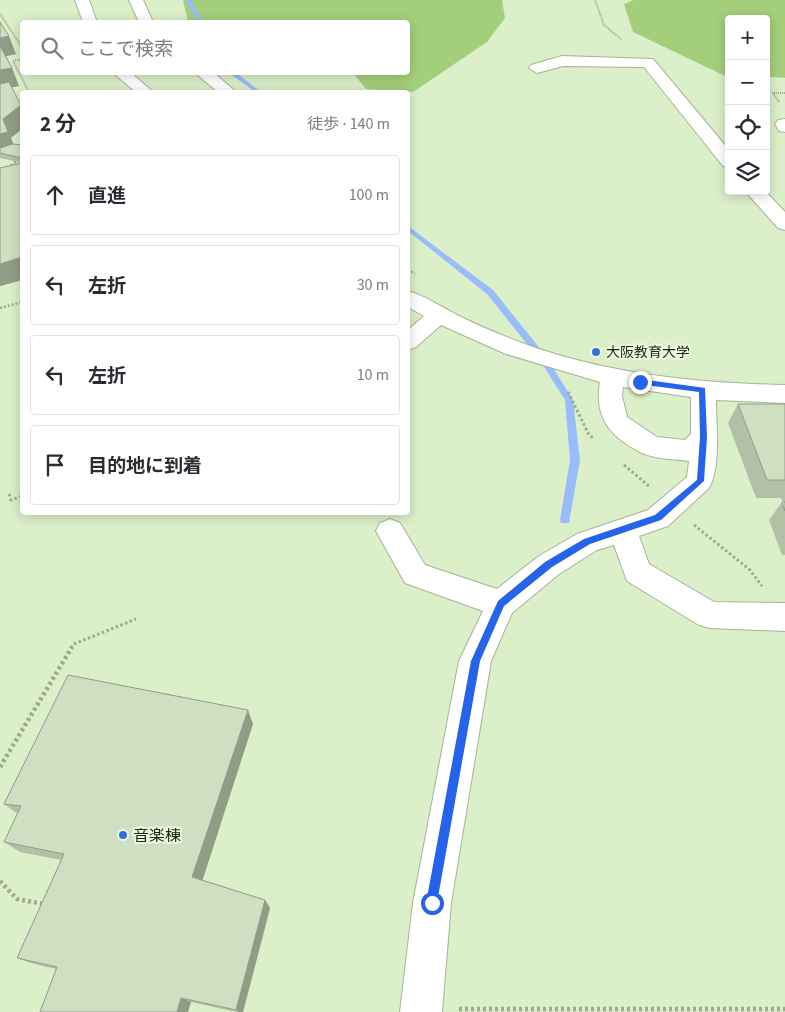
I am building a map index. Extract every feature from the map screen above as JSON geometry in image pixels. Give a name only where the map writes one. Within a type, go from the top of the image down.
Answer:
[{"type":"lane","points":[[82,0],[89,20]]},
{"type":"lane","points":[[136,0],[145,20]]},
{"type":"lane","points":[[537,68],[562,61],[648,62],[725,157]]},
{"type":"lane","points":[[124,75],[142,90]]},
{"type":"lane","points":[[206,75],[225,90]]},
{"type":"lane","points":[[758,195],[785,224]]},
{"type":"lane","points":[[410,299],[479,334],[568,366],[613,376],[730,394],[785,394]]},
{"type":"lane","points":[[410,340],[440,314]]},
{"type":"lane","points":[[613,376],[610,396],[616,422],[651,446],[691,451],[704,437]]},
{"type":"lane","points":[[421,1010],[432,903],[475,661],[501,604],[548,565],[587,542],[658,518],[700,481],[704,437],[703,390]]},
{"type":"lane","points":[[623,529],[637,572],[710,615],[785,617]]},
{"type":"lane","points":[[390,531],[415,574],[501,604]]},
{"type":"path","points":[[595,0],[604,25],[648,62]]},
{"type":"path","points":[[0,14],[20,44]]},
{"type":"path","points":[[20,59],[13,61],[20,75]]},
{"type":"path","points":[[20,75],[28,90]]},
{"type":"path","points":[[782,106],[773,93],[785,93]]},
{"type":"path","points":[[16,156],[20,157]]},
{"type":"path","points":[[6,170],[20,159]]},
{"type":"path","points":[[0,308],[20,303]]},
{"type":"path","points":[[561,389],[570,392],[589,435],[596,442]]},
{"type":"path","points":[[618,460],[654,491]]},
{"type":"path","points":[[9,494],[11,500],[20,497]]},
{"type":"path","points":[[701,531],[750,570]]},
{"type":"path","points":[[0,767],[74,644],[136,619]]},
{"type":"path","points":[[0,882],[17,899],[50,906]]},
{"type":"path","points":[[421,1010],[785,1009]]},
{"type":"shaded area","name":"大阪教育大学","points":[[0,0],[633,0],[624,4],[725,76],[725,195],[770,195],[770,78],[785,79],[785,1012],[0,1012]]},
{"type":"green space","points":[[183,0],[502,0],[505,18],[487,42],[413,92],[410,92],[410,90],[366,89],[355,75],[410,75],[410,20],[188,20]]},
{"type":"green space","points":[[633,0],[785,0],[785,78],[770,77],[770,15],[725,15],[725,76],[633,32],[624,4]]},
{"type":"building","points":[[0,22],[9,36],[0,38]]},
{"type":"building","points":[[0,46],[12,68],[0,70]]},
{"type":"building","points":[[9,82],[20,106],[3,119],[8,132],[0,134],[0,84]]},
{"type":"building","points":[[13,144],[20,145],[20,158],[0,153],[0,148]]},
{"type":"building","points":[[20,163],[20,258],[0,264],[0,168]]},
{"type":"building","points":[[738,404],[785,404],[785,480],[767,480]]},
{"type":"building","name":"音楽棟","points":[[68,675],[248,710],[192,877],[265,900],[236,1010],[181,998],[177,1012],[40,1012],[57,967],[17,958],[64,854],[4,842],[21,806],[4,804]]},
{"type":"waterway","points":[[188,0],[200,20]]},
{"type":"waterway","points":[[235,75],[255,90]]},
{"type":"waterway","points":[[410,230],[490,292],[542,357],[569,400],[575,460],[565,520]]},
{"type":"place","name":"大阪教育大学","points":[[596,352]]},
{"type":"place","name":"音楽棟","points":[[123,835]]},
{"type":"route","points":[[432,903],[475,661],[501,604],[548,565],[587,542],[658,518],[700,481],[704,437],[703,390],[640,382]]}]
